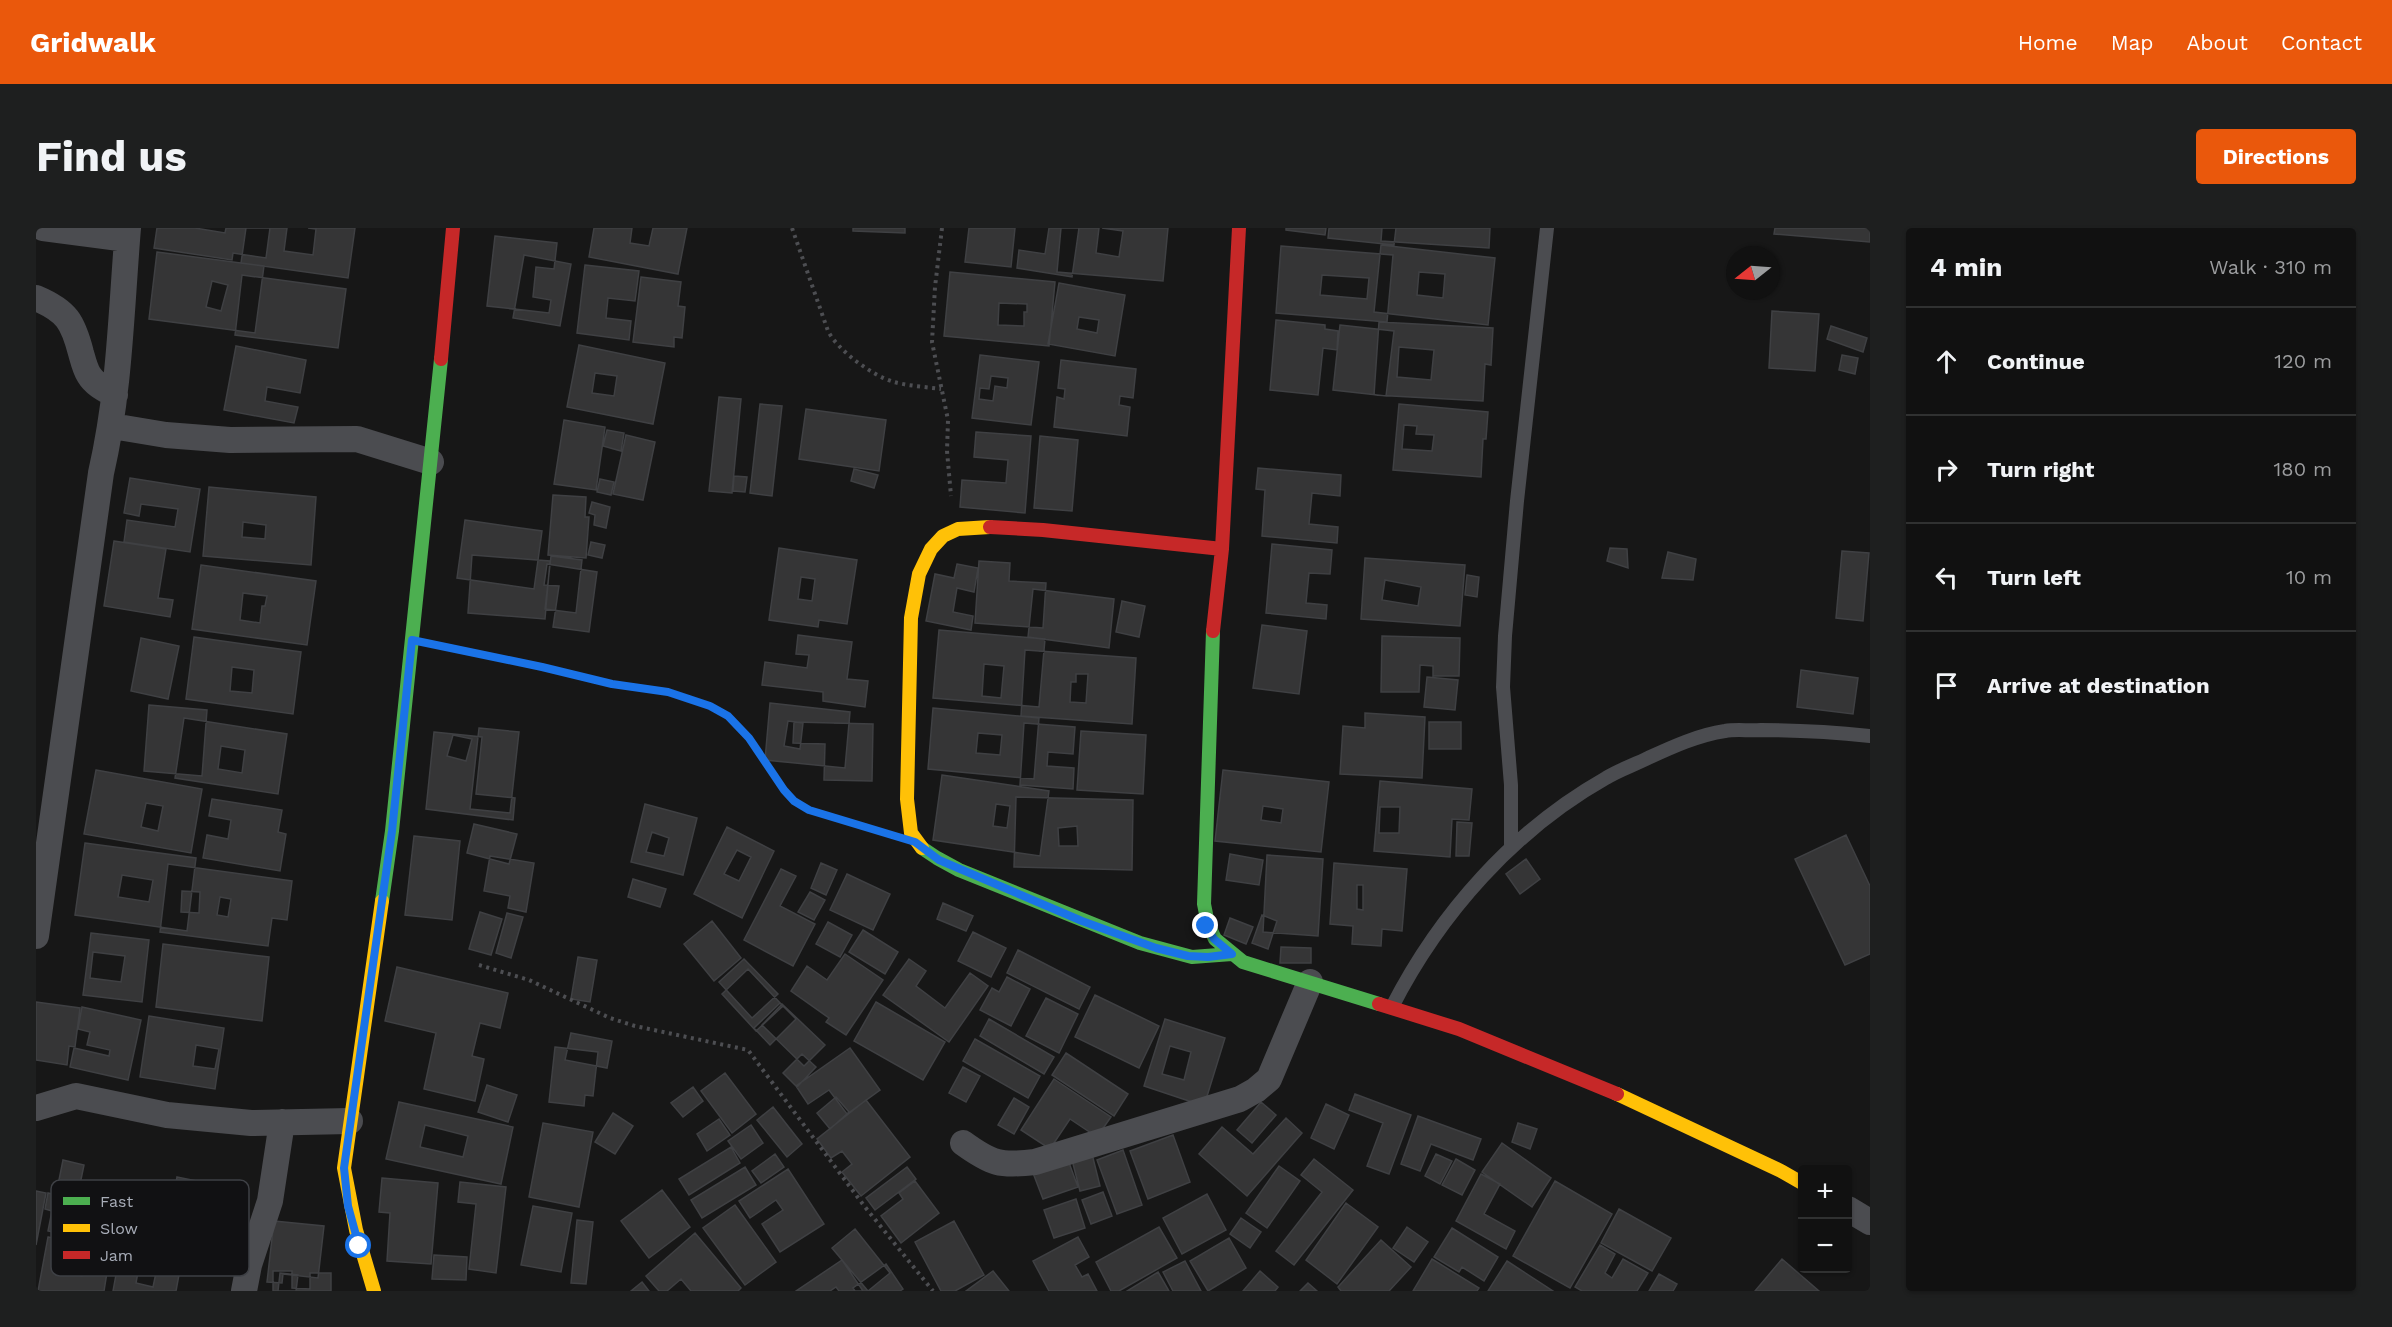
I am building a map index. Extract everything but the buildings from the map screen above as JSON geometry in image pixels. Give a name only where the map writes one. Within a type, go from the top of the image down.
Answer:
[{"type":"street","points":[[36,936],[99,485],[112,426],[121,340],[128,233],[43,228]]},
{"type":"street","points":[[374,1291],[348,1206],[344,1168],[392,831],[453,228]]},
{"type":"street","points":[[1239,228],[1222,549],[1213,622],[1204,904],[1206,926],[1214,939],[1243,962],[1459,1029],[1617,1094],[1798,1180]]},
{"type":"street","points":[[36,298],[58,309],[69,318],[76,331],[88,375],[97,385],[115,395]]},
{"type":"street","points":[[112,426],[166,435],[230,440],[357,439],[430,462]]},
{"type":"street","points":[[1222,549],[1043,530],[958,529],[943,536],[931,549],[919,574],[911,618],[907,799],[909,824],[915,842],[939,860],[1082,921],[1156,948],[1188,956],[1208,957],[1232,954]]},
{"type":"street","points":[[963,1143],[986,1160],[1009,1165],[1035,1162],[1240,1100],[1269,1079],[1310,982]]},
{"type":"street","points":[[43,1103],[76,1096],[167,1115],[251,1123],[350,1121]]},
{"type":"street","points":[[249,1265],[270,1201],[282,1122]]},
{"type":"street","points":[[1852,1211],[1870,1222]]},
{"type":"street","points":[[244,1291],[247,1276]]},
{"type":"lane","points":[[1511,848],[1512,785],[1503,687],[1504,636],[1516,501],[1547,228]]},
{"type":"lane","points":[[1392,1008],[1409,973],[1450,914],[1511,848],[1543,821],[1606,778],[1680,744],[1724,731],[1817,730],[1870,736]]},
{"type":"path","points":[[792,228],[828,331],[834,341],[862,365],[894,382],[941,389]]},
{"type":"path","points":[[942,228],[934,287],[932,342],[948,420],[948,475],[958,529]]},
{"type":"path","points":[[412,640],[612,684],[668,692],[710,706],[728,716],[749,738],[794,801],[809,810],[915,842]]},
{"type":"path","points":[[479,965],[529,980],[610,1018],[635,1026],[748,1050],[865,1207],[933,1291]]},
{"type":"traffic: fast","points":[[382,901],[392,831],[441,359]]},
{"type":"traffic: fast","points":[[1213,631],[1204,904],[1208,924],[1215,939],[1243,962],[1379,1004]]},
{"type":"traffic: fast","points":[[922,848],[959,870],[1140,943],[1192,957],[1232,954]]},
{"type":"traffic: slow","points":[[922,848],[911,833],[907,799],[911,618],[919,574],[931,549],[943,536],[958,529],[990,527]]},
{"type":"traffic: slow","points":[[374,1291],[356,1230],[344,1168],[382,901]]},
{"type":"traffic: slow","points":[[1617,1094],[1798,1181]]},
{"type":"traffic: jam","points":[[441,359],[453,228]]},
{"type":"traffic: jam","points":[[1213,631],[1222,549],[1239,228]]},
{"type":"traffic: jam","points":[[990,527],[1043,530],[1222,549]]},
{"type":"traffic: jam","points":[[1379,1004],[1459,1029],[1617,1094]]},
{"type":"route","points":[[359,1246],[348,1206],[344,1168],[392,831],[412,640],[612,684],[668,692],[710,706],[728,716],[749,738],[784,790],[794,801],[809,810],[915,842],[939,860],[1082,921],[1156,948],[1188,956],[1208,957],[1232,954],[1214,939],[1206,926]]}]
